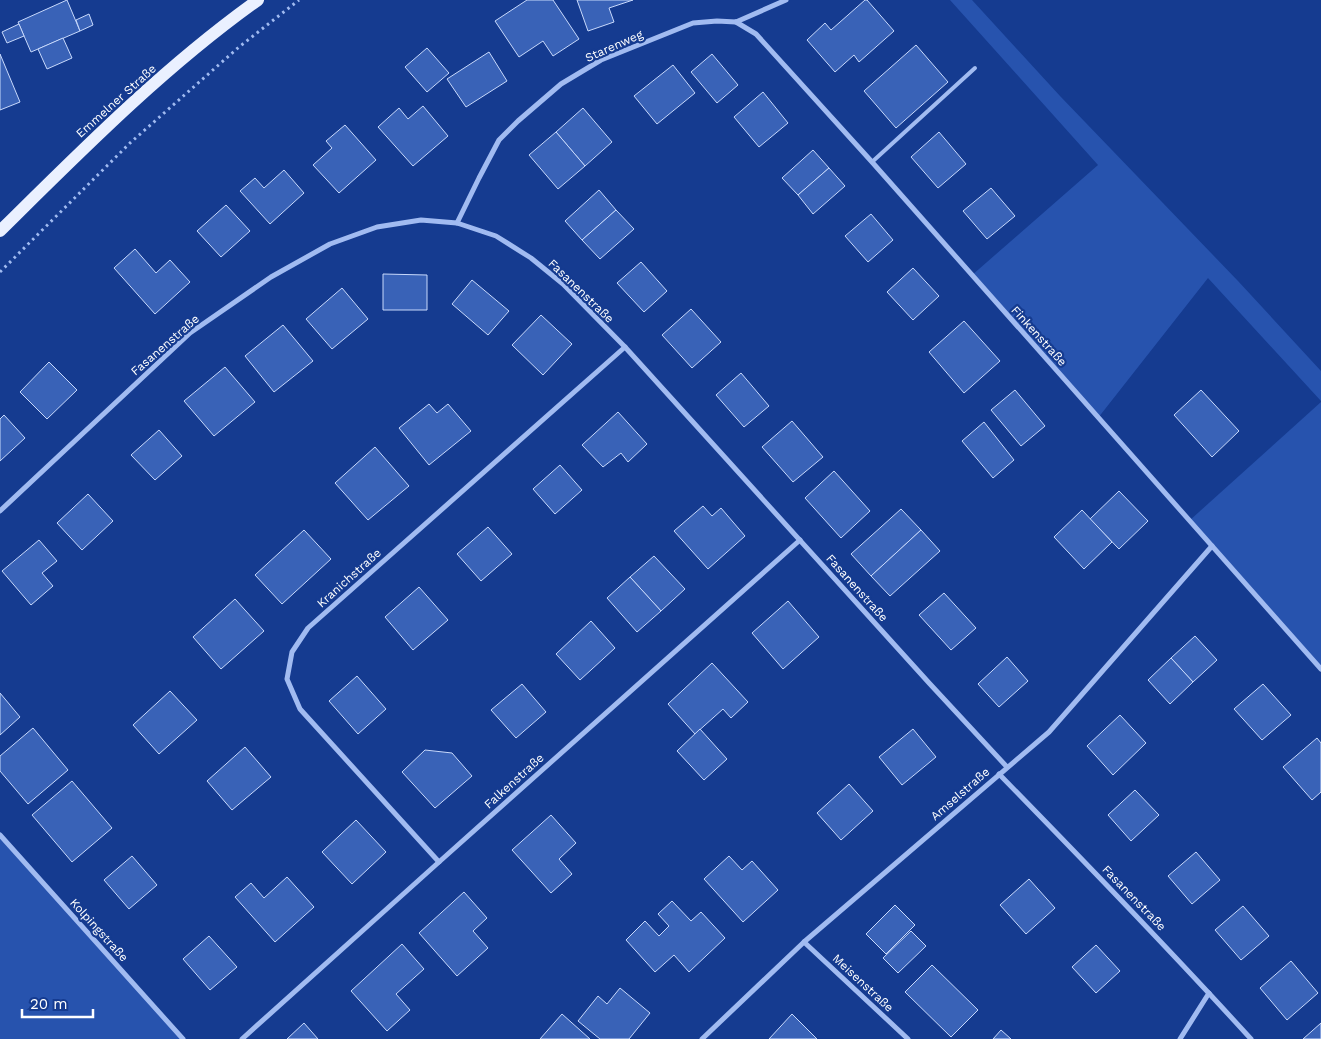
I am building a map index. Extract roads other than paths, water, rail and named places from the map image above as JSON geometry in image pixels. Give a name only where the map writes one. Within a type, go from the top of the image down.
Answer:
[{"type":"main road","name":"Emmelner Straße","points":[[0,230],[113,120],[224,25],[258,0]]},
{"type":"street","name":"Starenweg","points":[[458,222],[499,140],[518,121],[562,84],[601,60],[693,23],[736,22],[786,0]]},
{"type":"street","name":"Finkenstraße","points":[[736,22],[756,34],[872,162],[1321,669]]},
{"type":"street","name":"Fasanenstraße","points":[[0,511],[190,333],[271,278],[330,244],[377,227],[421,220],[458,222],[496,236],[531,258],[563,284],[625,347],[1007,767]]},
{"type":"street","name":"Kranichstraße","points":[[438,862],[300,708],[287,679],[292,652],[308,628],[625,347]]},
{"type":"street","name":"Falkenstraße","points":[[242,1039],[800,540]]},
{"type":"street","name":"Amselstraße","points":[[702,1039],[804,942],[1049,732],[1212,546]]},
{"type":"street","name":"Fasanenstraße","points":[[999,774],[1119,896],[1251,1039]]},
{"type":"street","name":"Kolpingstraße","points":[[0,835],[183,1039]]},
{"type":"street","name":"Meisenstraße","points":[[804,942],[908,1039]]},
{"type":"street","points":[[1180,1039],[1209,993]]},
{"type":"lane","points":[[872,162],[975,68]]}]
